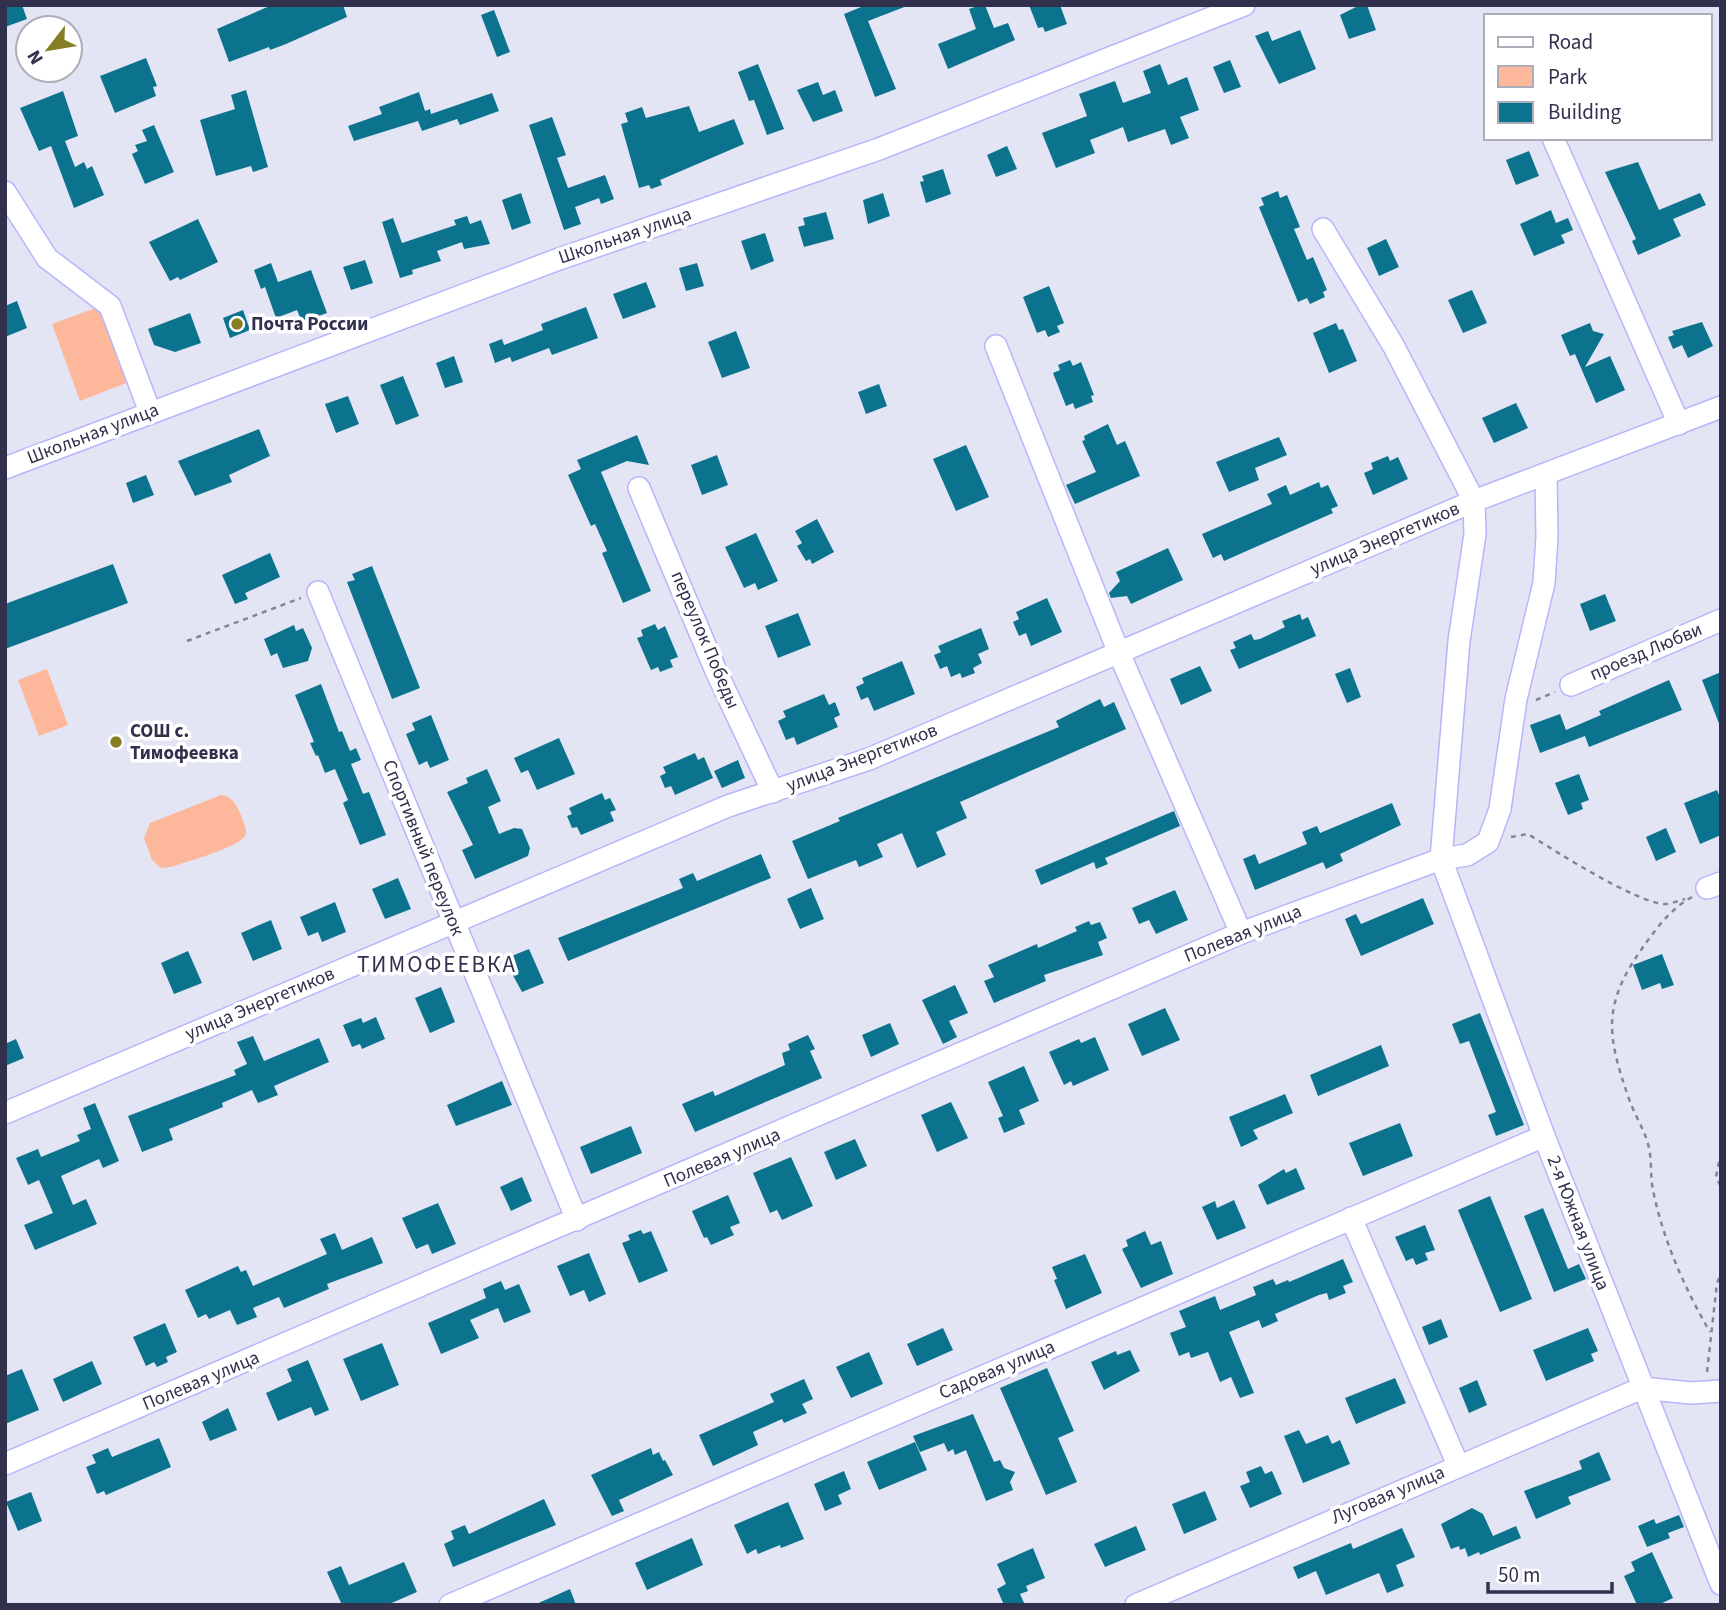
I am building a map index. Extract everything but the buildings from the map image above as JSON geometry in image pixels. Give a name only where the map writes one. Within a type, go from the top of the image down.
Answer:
[{"type":"street","name":"Школьная улица","points":[[5,468],[559,259],[879,149],[1244,5]]},
{"type":"street","points":[[1554,140],[1679,424]]},
{"type":"street","points":[[5,192],[47,258],[110,306],[150,412]]},
{"type":"street","points":[[1323,229],[1393,345],[1474,501],[1475,534],[1459,641],[1441,859]]},
{"type":"street","points":[[996,346],[1119,653],[1241,933]]},
{"type":"street","name":"улица Энергетиков","points":[[5,1113],[728,806],[869,759],[1474,501],[1721,407]]},
{"type":"street","points":[[1488,842],[1500,809],[1514,710],[1544,583],[1548,537],[1546,474]]},
{"type":"street","name":"переулок Победы","points":[[639,488],[716,671],[773,792]]},
{"type":"street","name":"Спортивный переулок","points":[[318,592],[576,1220]]},
{"type":"street","name":"проезд Любви","points":[[1571,685],[1721,620]]},
{"type":"street","name":"Полевая улица","points":[[5,1464],[1241,933],[1441,859],[1467,855],[1488,842]]},
{"type":"street","name":"2-я Южная улица","points":[[1441,859],[1544,1136],[1721,1584]]},
{"type":"street","name":"Садовая улица","points":[[450,1605],[1544,1136]]},
{"type":"street","points":[[1351,1218],[1458,1465]]},
{"type":"street","points":[[1642,1388],[1693,1393],[1721,1391]]},
{"type":"street","name":"Луговая улица","points":[[1136,1605],[1642,1388]]},
{"type":"path","points":[[187,641],[318,592]]},
{"type":"path","points":[[1514,710],[1571,685]]},
{"type":"path","points":[[1488,842],[1528,834],[1566,858],[1650,901],[1666,904],[1707,889]]},
{"type":"path","points":[[1707,889],[1670,912],[1621,979],[1612,1006],[1610,1028],[1629,1101],[1650,1150],[1653,1189],[1672,1251],[1688,1295],[1710,1332]]},
{"type":"path","points":[[1721,1152],[1716,1177],[1721,1187]]},
{"type":"path","points":[[1693,1393],[1708,1369],[1710,1332],[1717,1283],[1721,1274]]},
{"type":"green space","points":[[101,306],[129,382],[80,401],[52,324]]},
{"type":"green space","points":[[47,669],[68,725],[39,736],[18,680]]},
{"type":"green space","points":[[221,795],[230,798],[238,809],[246,832],[242,839],[224,849],[171,867],[161,868],[152,860],[144,838],[150,823]]},
{"type":"place","name":"Почта России","points":[[237,324]]},
{"type":"place","name":"СОШ с. Тимофеевка","points":[[116,742]]},
{"type":"district","name":"ТИМОФЕЕВКА","points":[[437,964]]}]
